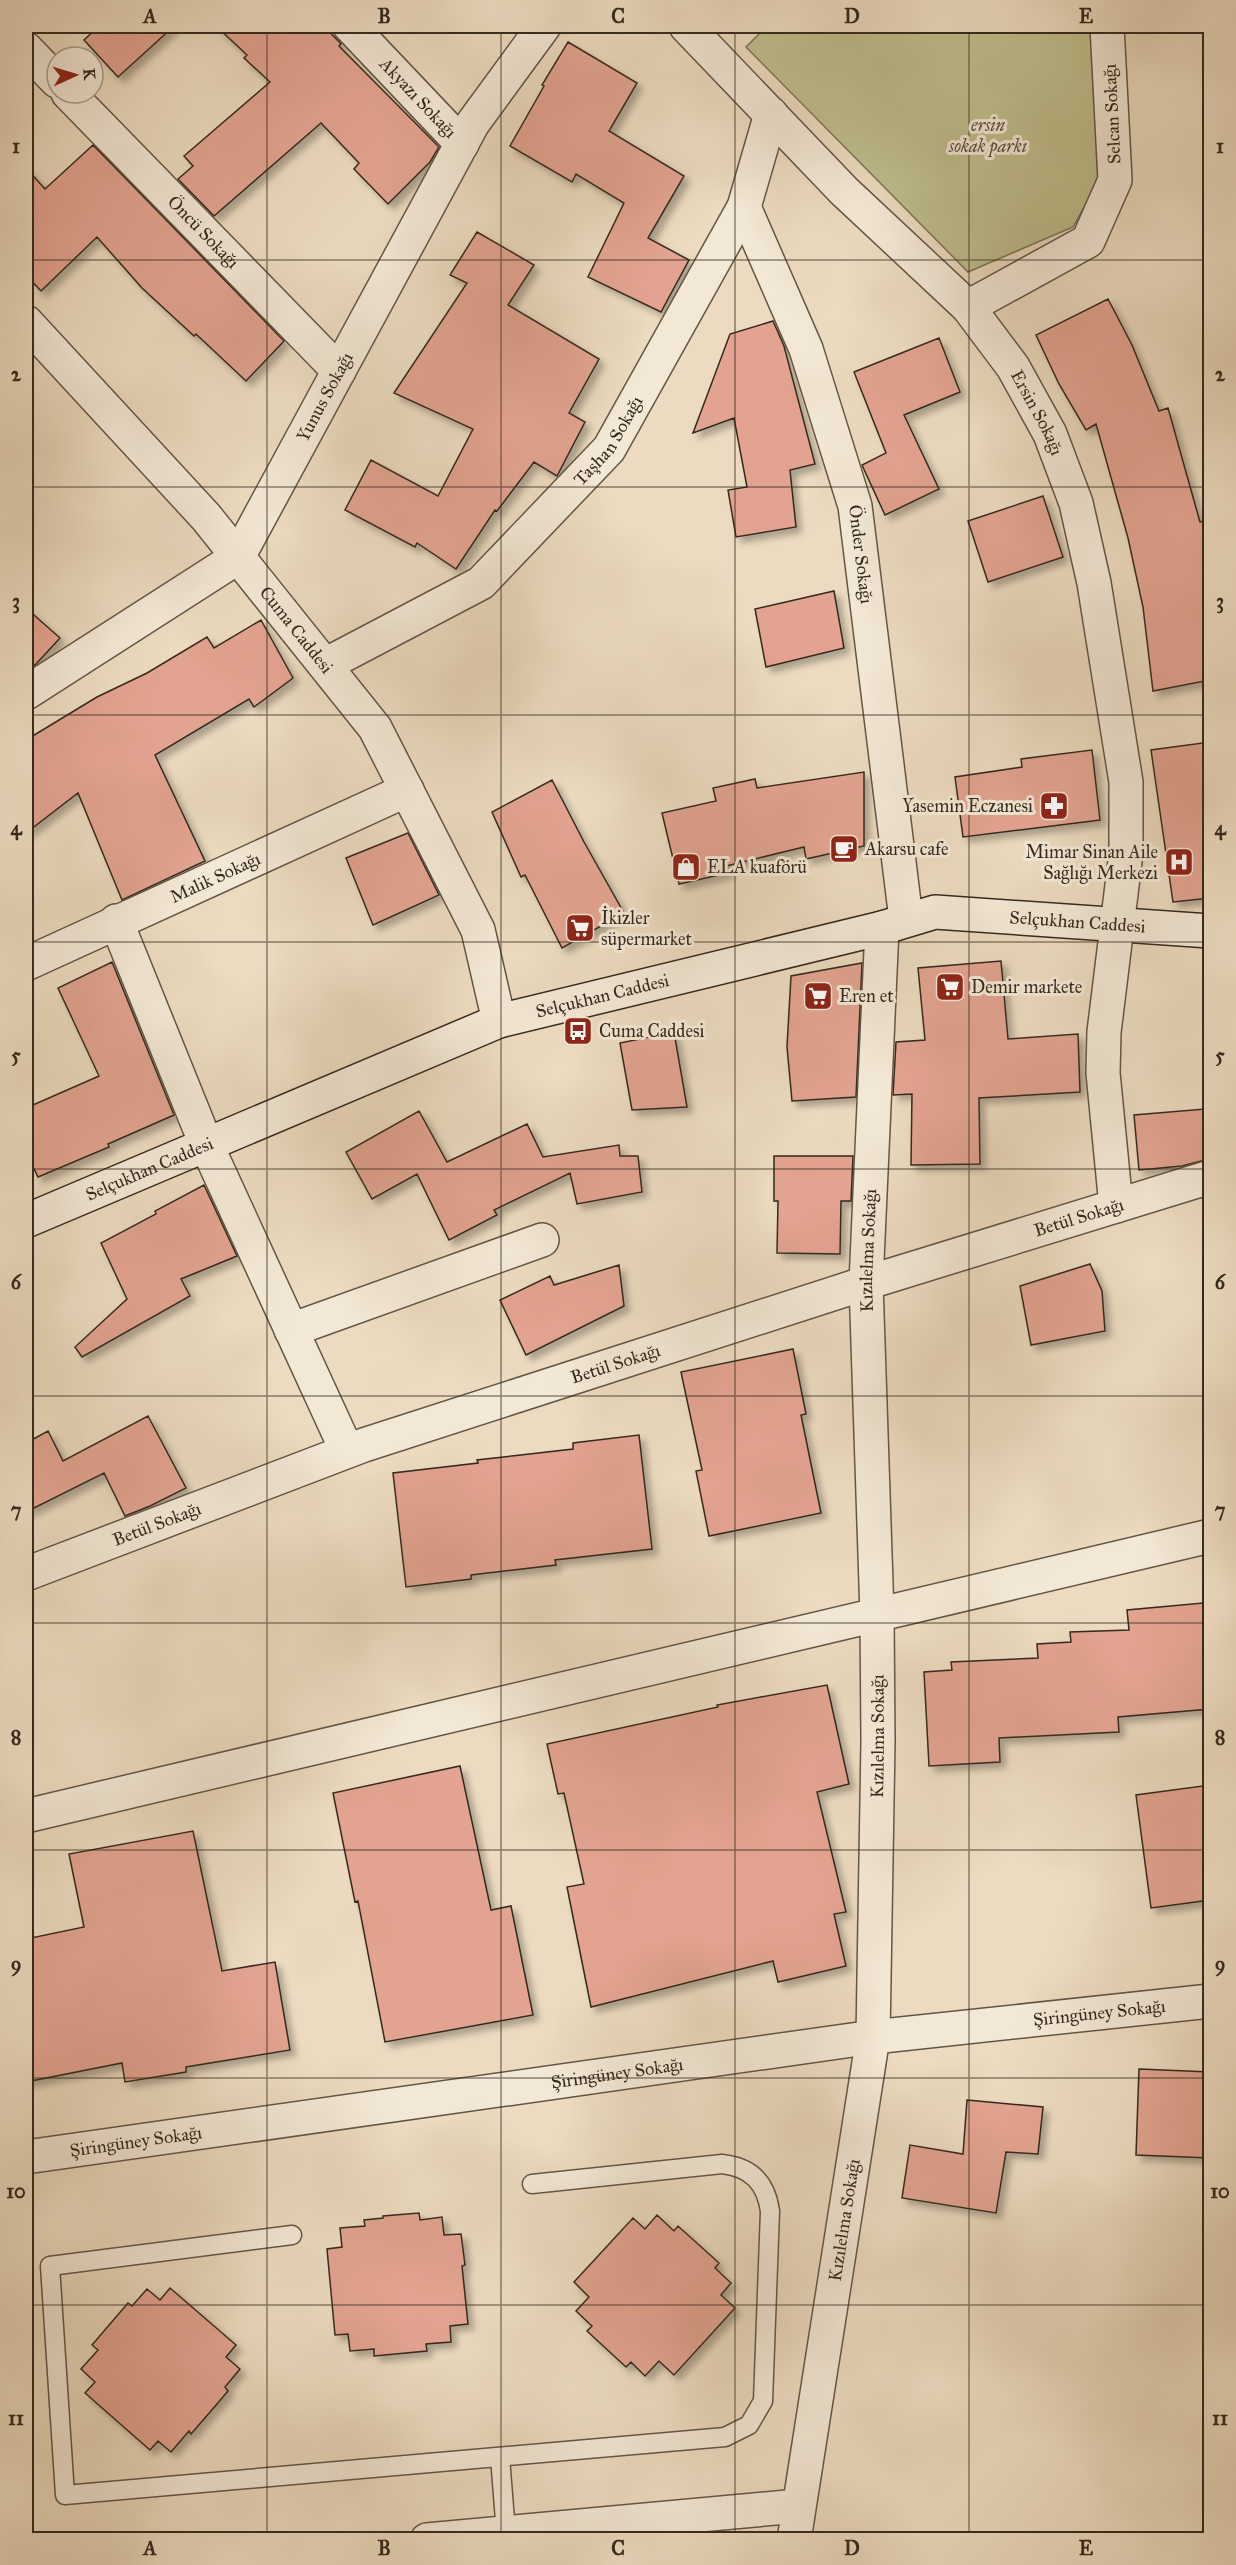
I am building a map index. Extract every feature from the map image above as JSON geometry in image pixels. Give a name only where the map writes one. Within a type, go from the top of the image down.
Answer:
[{"type":"street","name":"Akyazı Sokağı","points":[[350,26],[462,144]]},
{"type":"street","name":"Yunus Sokağı","points":[[26,693],[238,557],[474,123],[544,26]]},
{"type":"street","name":"Ersin Sokağı","points":[[686,26],[844,191],[968,307],[1013,367],[1050,434],[1076,503],[1094,583],[1126,782],[1126,853],[1104,1032],[1103,1074],[1116,1206]]},
{"type":"street","name":"Selcan Sokağı","points":[[968,307],[1088,241],[1115,180],[1107,26]]},
{"type":"street","points":[[26,49],[45,69]]},
{"type":"street","name":"Öncü Sokağı","points":[[80,105],[339,371]]},
{"type":"street","name":"Taşhan Sokağı","points":[[325,665],[480,583],[609,449],[744,207],[771,114]]},
{"type":"street","name":"Önder Sokağı","points":[[744,207],[806,349],[855,506],[894,924]]},
{"type":"street","name":"Cuma Caddesi","points":[[26,322],[206,517],[375,728],[478,930],[498,1021]]},
{"type":"street","name":"Malik Sokağı","points":[[26,964],[407,790]]},
{"type":"street","name":"Selçukhan Caddesi","points":[[26,1221],[498,1021],[894,924],[934,912],[1210,931]]},
{"type":"street","points":[[116,921],[206,1144],[347,1451]]},
{"type":"street","name":"Kızılelma Sokağı","points":[[794,2540],[873,2037],[878,1614],[866,1283],[894,924]]},
{"type":"street","name":"Betül Sokağı","points":[[26,1574],[347,1451],[866,1283],[1210,1177]]},
{"type":"street","points":[[291,1330],[542,1240]]},
{"type":"street","points":[[26,1816],[1210,1536]]},
{"type":"street","name":"Şiringüney Sokağı","points":[[26,2157],[873,2037],[1210,2001]]},
{"type":"street","points":[[427,2540],[798,2506]]},
{"type":"lane","points":[[292,2235],[50,2266],[65,2495],[725,2437],[738,2433],[749,2425],[763,2401],[770,2211],[768,2198],[755,2176],[734,2165],[722,2164],[531,2184]]},
{"type":"lane","points":[[500,2457],[506,2533]]},
{"type":"green space","name":"ersin sokak parkı","points":[[767,26],[1086,26],[1094,34],[1098,182],[1073,227],[968,272],[746,47]]},
{"type":"building","points":[[99,26],[174,26],[118,77],[105,63],[105,45],[89,45],[84,40]]},
{"type":"building","points":[[216,26],[324,26],[341,44],[339,46],[439,147],[430,162],[388,204],[354,169],[359,163],[321,123],[214,216],[178,179],[193,166],[184,156],[270,82],[244,58],[247,55]]},
{"type":"building","points":[[568,42],[637,83],[609,131],[684,176],[648,238],[689,260],[661,312],[588,277],[624,203],[576,174],[572,182],[510,146]]},
{"type":"building","points":[[93,145],[284,341],[246,381],[142,288],[97,237],[41,291],[26,275],[26,168],[45,189]]},
{"type":"building","points":[[477,232],[534,265],[508,305],[599,359],[569,413],[585,422],[557,476],[534,462],[497,511],[495,510],[456,569],[417,543],[415,547],[345,510],[371,460],[438,496],[473,429],[394,393],[467,283],[450,275]]},
{"type":"building","points":[[1108,299],[1132,345],[1159,411],[1168,408],[1200,522],[1210,520],[1210,680],[1153,691],[1143,607],[1128,538],[1096,424],[1086,430],[1059,384],[1036,335]]},
{"type":"building","points":[[773,321],[784,346],[815,464],[790,470],[796,527],[736,537],[728,490],[747,487],[734,418],[693,433],[730,334]]},
{"type":"building","points":[[939,338],[960,392],[904,415],[939,489],[885,515],[862,465],[886,453],[854,372]]},
{"type":"building","points":[[1043,496],[1063,557],[988,582],[968,521]]},
{"type":"building","points":[[834,591],[844,648],[766,667],[755,609]]},
{"type":"building","points":[[26,608],[60,638],[36,664],[26,671]]},
{"type":"building","points":[[261,620],[293,678],[254,707],[249,699],[155,755],[205,861],[122,900],[78,793],[26,833],[26,740],[97,697],[147,673],[207,637],[214,648]]},
{"type":"building","points":[[1210,742],[1210,898],[1173,902],[1151,750]]},
{"type":"building","points":[[1092,750],[1100,820],[963,837],[955,777],[1022,767],[1021,759]]},
{"type":"building","points":[[864,772],[864,846],[806,859],[804,847],[726,866],[728,873],[679,884],[662,813],[716,801],[713,788],[755,779],[757,788]]},
{"type":"building","points":[[552,780],[624,913],[562,948],[525,875],[521,877],[492,812]]},
{"type":"building","points":[[408,833],[439,895],[373,925],[346,858]]},
{"type":"building","points":[[1001,961],[1008,1039],[1078,1034],[1080,1092],[979,1098],[980,1164],[911,1165],[912,1094],[893,1095],[896,1042],[925,1040],[918,968]]},
{"type":"building","points":[[112,962],[174,1115],[108,1144],[109,1147],[38,1177],[26,1152],[26,1108],[99,1076],[58,988]]},
{"type":"building","points":[[862,963],[856,1097],[792,1101],[787,1047],[791,976]]},
{"type":"building","points":[[674,1032],[687,1107],[632,1110],[620,1043]]},
{"type":"building","points":[[1205,1109],[1209,1159],[1182,1166],[1139,1170],[1134,1115]]},
{"type":"building","points":[[419,1111],[447,1162],[527,1124],[543,1157],[619,1145],[620,1156],[638,1156],[642,1192],[577,1204],[570,1173],[494,1210],[497,1215],[449,1240],[417,1174],[372,1199],[346,1152]]},
{"type":"building","points":[[774,1156],[853,1156],[851,1201],[841,1201],[840,1254],[777,1253],[778,1201],[774,1201]]},
{"type":"building","points":[[204,1185],[237,1256],[181,1279],[190,1296],[82,1357],[75,1347],[127,1299],[101,1243]]},
{"type":"building","points":[[1090,1264],[1102,1291],[1105,1331],[1031,1345],[1020,1286]]},
{"type":"building","points":[[619,1265],[624,1306],[526,1355],[500,1300],[550,1276],[554,1285]]},
{"type":"building","points":[[793,1349],[806,1414],[801,1415],[821,1513],[709,1536],[696,1471],[702,1470],[681,1372]]},
{"type":"building","points":[[148,1416],[186,1488],[125,1516],[104,1473],[26,1512],[26,1443],[48,1431],[63,1461]]},
{"type":"building","points":[[639,1435],[652,1549],[555,1560],[556,1565],[471,1575],[471,1579],[406,1587],[393,1473],[573,1449],[573,1443]]},
{"type":"building","points":[[1203,1603],[1210,1709],[1118,1717],[1119,1732],[999,1738],[1000,1762],[929,1766],[924,1672],[952,1670],[951,1662],[1038,1658],[1037,1644],[1071,1642],[1070,1632],[1129,1630],[1127,1610]]},
{"type":"building","points":[[827,1685],[849,1784],[817,1792],[846,1912],[834,1914],[846,1966],[778,1982],[773,1961],[591,2007],[567,1887],[584,1884],[564,1793],[558,1794],[547,1744],[718,1707],[717,1705]]},
{"type":"building","points":[[460,1766],[491,1910],[511,1906],[533,2015],[385,2042],[358,1901],[355,1902],[333,1793]]},
{"type":"building","points":[[1210,1785],[1210,1900],[1151,1908],[1136,1795]]},
{"type":"building","points":[[193,1831],[222,1971],[275,1962],[290,2050],[186,2067],[186,2072],[125,2082],[122,2063],[26,2082],[26,1939],[84,1927],[69,1854]]},
{"type":"building","points":[[1139,2069],[1210,2072],[1210,2158],[1136,2155]]},
{"type":"building","points":[[967,2100],[1043,2107],[1038,2154],[1006,2152],[996,2213],[902,2198],[910,2145],[963,2154]]},
{"type":"building","points":[[419,2213],[420,2220],[442,2217],[444,2235],[461,2234],[468,2324],[450,2326],[451,2342],[426,2344],[427,2351],[374,2356],[374,2349],[350,2351],[348,2334],[335,2335],[327,2249],[342,2247],[340,2228],[365,2226],[364,2220],[383,2218],[383,2216]]},
{"type":"building","points":[[657,2215],[674,2231],[678,2226],[719,2263],[715,2268],[731,2283],[721,2295],[735,2308],[674,2375],[659,2361],[645,2376],[631,2362],[626,2367],[587,2331],[592,2326],[576,2311],[589,2297],[574,2282],[633,2218],[645,2229]]},
{"type":"building","points":[[170,2288],[236,2345],[226,2357],[240,2369],[225,2387],[228,2391],[191,2434],[189,2431],[171,2452],[158,2441],[150,2450],[85,2393],[95,2382],[81,2369],[98,2350],[92,2345],[128,2303],[132,2306],[147,2289],[160,2300]]},
{"type":"place","name":"Yasemin Eczanesi","points":[[1054,806]]},
{"type":"place","name":"Akarsu cafe","points":[[844,849]]},
{"type":"place","name":"Mimar Sinan Aile Sağlığı Merkezi","points":[[1179,862]]},
{"type":"place","name":"ELA kuaförü","points":[[686,867]]},
{"type":"place","name":"İkizler süpermarket","points":[[580,928]]},
{"type":"place","name":"Demir markete","points":[[950,987]]},
{"type":"place","name":"Eren et","points":[[818,996]]},
{"type":"place","name":"Cuma Caddesi","points":[[578,1031]]}]
